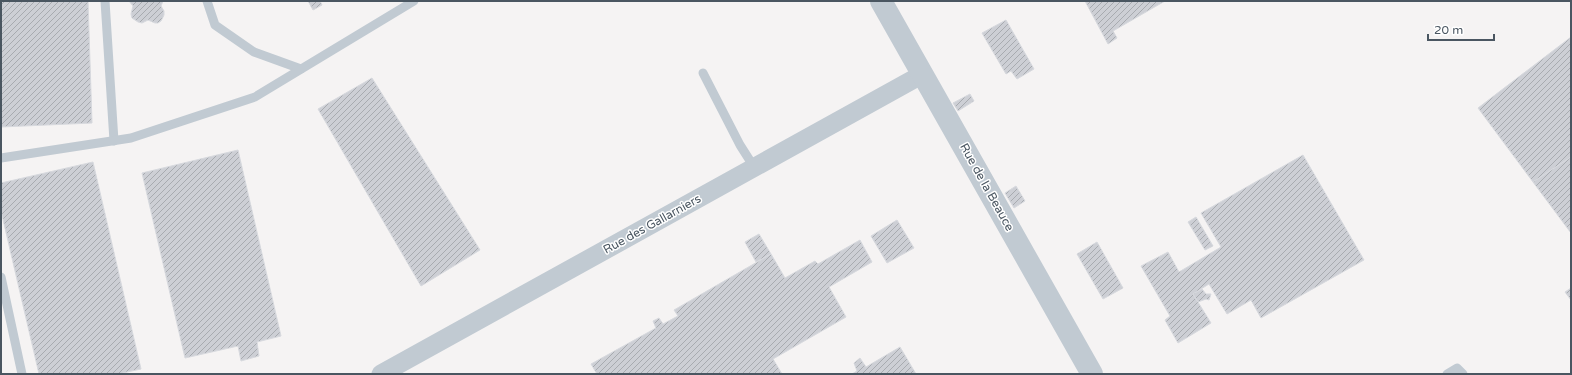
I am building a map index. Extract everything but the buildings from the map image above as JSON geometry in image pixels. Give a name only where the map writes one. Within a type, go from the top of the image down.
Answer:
[{"type":"street","name":"Rue de la Beauce","points":[[881,1],[1092,374]]},
{"type":"street","name":"Rue des Gallarniers","points":[[382,374],[923,74]]},
{"type":"lane","points":[[105,1],[114,141]]},
{"type":"lane","points":[[208,1],[215,25],[254,52],[301,69]]},
{"type":"lane","points":[[1,158],[131,138],[255,97],[414,1]]},
{"type":"lane","points":[[704,73],[740,145],[754,167]]},
{"type":"lane","points":[[1,277],[22,374]]},
{"type":"lane","points":[[1447,374],[1457,368],[1463,374]]}]
